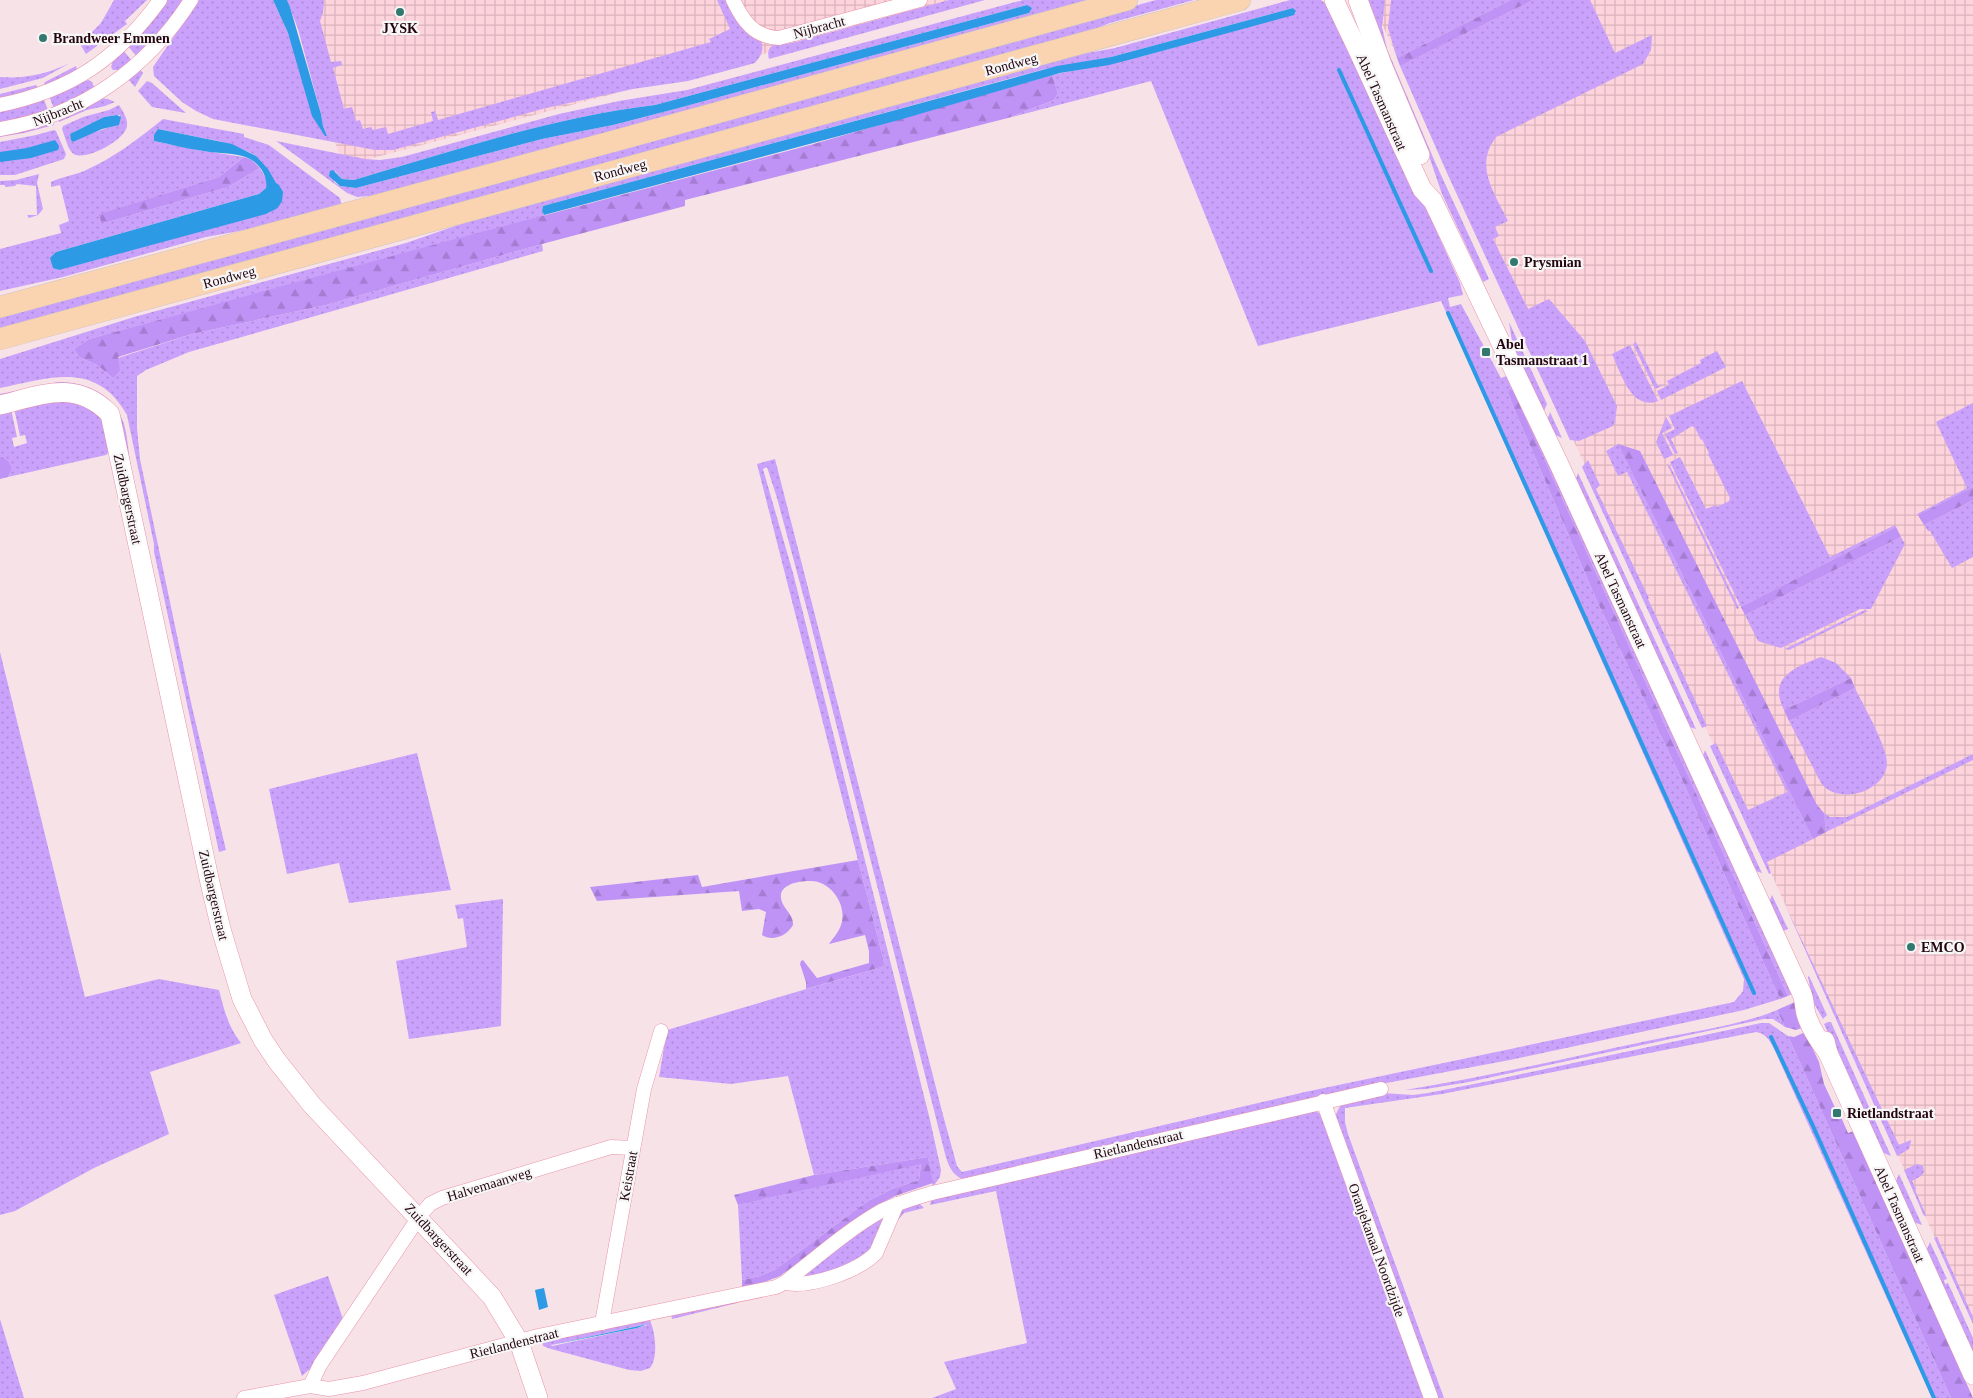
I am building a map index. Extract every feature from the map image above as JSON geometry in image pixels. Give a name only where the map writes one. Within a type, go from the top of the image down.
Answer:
[{"type":"main road","name":"Rondweg","points":[[0,307],[1127,0]]},
{"type":"main road","name":"Rondweg","points":[[0,339],[1240,0]]},
{"type":"main road","points":[[0,299],[64,290]]},
{"type":"main road","points":[[0,352],[79,318]]},
{"type":"street","name":"Nijbracht","points":[[0,104],[44,93],[98,65],[133,34],[160,0]]},
{"type":"street","name":"Nijbracht","points":[[0,130],[30,124],[54,116],[89,99],[144,58],[165,38],[192,0]]},
{"type":"street","name":"Nijbracht","points":[[733,0],[745,22],[758,33],[779,38],[920,0]]},
{"type":"street","name":"Abel Tasmanstraat","points":[[1334,0],[1422,189],[1433,201],[1562,471],[1805,1002],[1806,1014],[1817,1040],[1828,1053],[1973,1375]]},
{"type":"street","name":"Abel Tasmanstraat","points":[[1358,0],[1383,67],[1432,184],[1433,201]]},
{"type":"street","points":[[98,65],[112,83]]},
{"type":"street","name":"Zuidbargerstraat","points":[[0,405],[48,394],[68,392],[98,402],[110,414],[210,883],[221,929],[242,998],[253,1024],[276,1061],[312,1105],[492,1297],[519,1342],[538,1398]]},
{"type":"street","name":"Keistraat","points":[[602,1323],[644,1089],[660,1031]]},
{"type":"street","name":"Rietlandenstraat","points":[[244,1398],[310,1386],[336,1388],[363,1383],[519,1342],[764,1290],[784,1283],[861,1225],[882,1211],[897,1204],[932,1193],[1381,1089]]},
{"type":"street","name":"Oranjekanaal Noordzijde","points":[[1323,1101],[1431,1398]]},
{"type":"street","name":"Halvemaanweg","points":[[310,1386],[320,1365],[419,1217],[430,1204],[442,1198],[611,1147],[633,1148]]},
{"type":"street","name":"Rietlandenstraat","points":[[784,1283],[794,1285],[821,1280],[851,1270],[870,1259],[876,1253],[897,1204]]},
{"type":"street","points":[[310,1386],[325,1398]]},
{"type":"shaded area","points":[[114,0],[147,0],[125,21],[127,24],[86,54],[80,44],[101,23]]},
{"type":"shaded area","points":[[166,0],[186,0],[138,58],[127,45]]},
{"type":"shaded area","points":[[199,0],[273,0],[288,33],[320,127],[327,136],[298,29],[287,0],[324,0],[320,21],[331,62],[341,61],[342,65],[333,68],[344,109],[352,107],[356,121],[360,120],[363,129],[371,127],[373,130],[386,127],[388,134],[433,121],[431,112],[435,111],[438,120],[711,42],[709,39],[730,29],[717,0],[725,0],[739,24],[754,37],[761,40],[762,50],[755,63],[688,81],[633,89],[546,108],[393,150],[375,150],[213,119],[182,102],[154,76],[153,67]]},
{"type":"shaded area","points":[[289,0],[965,0],[343,166]]},
{"type":"shaded area","points":[[949,0],[985,0],[769,59],[769,49],[774,45],[792,43]]},
{"type":"shaded area","points":[[1023,0],[1098,0],[370,199],[368,196],[357,197],[347,193],[276,141],[365,159],[380,160],[402,157],[559,114],[619,101],[687,90]],"holes":[[[1027,5],[1029,13],[675,109],[613,125],[542,139],[356,188],[340,186],[334,182],[335,171],[342,179],[354,180],[541,126],[617,110],[655,105]]]},
{"type":"shaded area","points":[[1156,0],[1194,0],[1110,23],[1057,44],[0,331],[0,315]]},
{"type":"shaded area","points":[[1290,0],[1321,0],[1327,5],[1397,144],[1460,283],[1463,295],[1448,298],[1450,307],[1461,304],[1501,378],[1509,375],[1792,994],[1788,996],[1513,390],[1508,393],[1515,411],[1597,601],[1684,784],[1780,999],[1744,1010],[1510,1060],[1365,1087],[965,1180],[959,1178],[951,1169],[945,1153],[809,617],[767,467],[763,469],[793,573],[930,1120],[941,1170],[940,1177],[933,1187],[928,1157],[814,1175],[788,1076],[731,1084],[659,1077],[667,1030],[885,966],[757,464],[775,459],[943,1115],[957,1166],[962,1172],[1305,1092],[1734,1002],[1743,991],[1744,979],[1441,301],[1258,346],[1151,81],[1008,118],[1054,100],[1058,93],[1052,75],[1140,57],[1296,13],[1293,8],[1111,57],[1045,69],[543,206],[544,216],[89,339],[74,349],[79,357],[97,365],[113,378],[118,358],[192,334],[326,305],[542,244],[543,251],[189,352],[146,370],[137,376],[137,428],[140,459],[192,707],[226,850],[219,852],[154,552],[154,544],[127,415],[115,398],[101,386],[86,380],[71,377],[54,378],[0,388],[0,359],[134,317],[406,243],[510,207],[1054,59],[1115,48]]},
{"type":"shaded area","points":[[1367,0],[1385,0],[1382,27],[1387,49],[1435,162],[1489,279],[1483,282],[1442,194],[1420,130],[1388,59]]},
{"type":"shaded area","points":[[1371,0],[1973,0],[1973,1323],[1719,757]]},
{"type":"shaded area","points":[[1391,0],[1511,0],[1397,58],[1388,28]]},
{"type":"shaded area","points":[[1533,0],[1590,0],[1615,53],[1652,35],[1651,50],[1643,64],[1496,137],[1487,158],[1486,169],[1488,179],[1508,221],[1495,227],[1499,236],[1493,239],[1528,309],[1549,299],[1585,341],[1617,406],[1613,426],[1579,441],[1570,440],[1400,66]]},
{"type":"shaded area","points":[[122,49],[133,62],[118,70],[113,70],[111,67],[115,56]]},
{"type":"shaded area","points":[[70,63],[43,78],[0,89],[0,77],[36,75]]},
{"type":"shaded area","points":[[76,66],[77,70],[46,88],[45,82]]},
{"type":"shaded area","points":[[139,68],[143,73],[135,87],[128,79]]},
{"type":"shaded area","points":[[89,80],[94,87],[55,111],[49,96],[79,82]]},
{"type":"shaded area","points":[[147,81],[152,83],[186,113],[152,107],[138,91]]},
{"type":"shaded area","points":[[36,85],[40,90],[0,100],[0,94]]},
{"type":"shaded area","points":[[43,97],[49,113],[0,125],[0,108]]},
{"type":"shaded area","points":[[100,98],[115,102],[87,110],[59,122],[58,119]]},
{"type":"shaded area","points":[[119,105],[127,120],[125,131],[106,147],[97,151],[82,155],[73,154],[67,144],[62,129],[63,126],[83,117],[109,110]],"holes":[[[120,115],[119,124],[89,134],[73,142],[70,134],[104,117]]]},
{"type":"shaded area","points":[[163,119],[244,134],[244,137],[269,145],[340,198],[342,207],[300,220],[206,237],[63,277],[0,291],[0,249],[61,233],[59,225],[69,221],[60,185],[51,187],[51,182],[84,171],[105,160],[125,148]],"holes":[[[158,129],[223,142],[256,156],[276,183],[271,212],[57,270],[56,252],[259,194],[266,188],[267,181],[260,168],[228,187],[108,222],[101,222],[100,214],[219,177],[244,157],[154,141]]]},
{"type":"shaded area","points":[[52,121],[54,125],[0,137],[0,133]]},
{"type":"shaded area","points":[[54,130],[66,154],[64,159],[15,175],[0,175],[0,142]]},
{"type":"shaded area","points":[[39,174],[37,183],[43,209],[38,215],[29,218],[27,215],[37,215],[36,186],[17,184],[5,187],[5,185],[0,185],[0,181],[16,180]]},
{"type":"shaded area","points":[[1509,322],[1547,404],[1544,411],[1513,348]]},
{"type":"shaded area","points":[[1636,342],[1658,386],[1666,384],[1655,389],[1633,344]]},
{"type":"shaded area","points":[[1630,345],[1658,401],[1649,403],[1641,401],[1634,396],[1623,380],[1612,354]]},
{"type":"shaded area","points":[[1717,351],[1726,367],[1661,400],[1657,391],[1669,385],[1667,381],[1701,363],[1700,360]]},
{"type":"shaded area","points":[[1742,381],[1830,557],[1895,525],[1896,527],[1741,607],[1670,462],[1680,457],[1706,509],[1716,505],[1717,507],[1729,501],[1730,498],[1695,428],[1692,426],[1671,439],[1678,453],[1675,454],[1665,434],[1675,429],[1669,416]]},
{"type":"shaded area","points":[[58,382],[89,387],[114,405],[119,414],[126,434],[146,537],[144,539],[108,403],[0,398],[0,394]]},
{"type":"shaded area","points":[[73,399],[101,415],[110,451],[106,455],[8,477],[12,469],[0,456],[0,411],[11,409],[17,437],[12,438],[14,447],[27,443],[25,435],[20,436],[14,408]]},
{"type":"shaded area","points":[[1973,403],[1973,487],[1918,515],[1967,488],[1936,422]]},
{"type":"shaded area","points":[[1550,412],[1562,438],[1553,434],[1547,421]]},
{"type":"shaded area","points":[[1666,417],[1672,428],[1662,433],[1673,455],[1664,459],[1656,442]]},
{"type":"shaded area","points":[[1618,444],[1813,839],[1767,862],[1771,873],[1769,874],[1710,746],[1716,743],[1748,810],[1787,792],[1627,472],[1618,476],[1606,451]]},
{"type":"shaded area","points":[[1588,460],[1600,485],[1596,489],[1649,598],[1707,726],[1702,728],[1582,467]]},
{"type":"shaded area","points":[[1667,464],[1670,466],[1739,608],[1737,609]]},
{"type":"shaded area","points":[[1578,473],[1696,729],[1686,726],[1575,482]]},
{"type":"shaded area","points":[[1973,500],[1973,557],[1952,568],[1930,531],[1924,525]]},
{"type":"shaded area","points":[[1901,537],[1905,544],[1871,609],[1860,609],[1781,648],[1758,641],[1745,615]]},
{"type":"shaded area","points":[[1865,610],[1868,611],[1789,650],[1785,649]]},
{"type":"shaded area","points":[[0,652],[85,997],[159,979],[219,990],[230,1024],[241,1043],[150,1072],[169,1134],[94,1168],[15,1211],[0,1215]]},
{"type":"shaded area","points":[[1821,657],[1836,663],[1851,678],[1784,710],[1779,689],[1782,681],[1794,669]]},
{"type":"shaded area","points":[[1855,688],[1879,736],[1887,763],[1885,773],[1879,782],[1870,788],[1860,792],[1838,794],[1829,790],[1821,783],[1789,721]]},
{"type":"shaded area","points":[[1705,750],[1762,873],[1753,870],[1702,759]]},
{"type":"shaded area","points":[[417,753],[451,890],[349,903],[339,863],[287,874],[269,789]]},
{"type":"shaded area","points":[[1973,754],[1973,760],[1826,832],[1824,813],[1830,817],[1847,817]]},
{"type":"shaded area","points":[[1772,895],[1788,929],[1781,932],[1768,905]]},
{"type":"shaded area","points":[[503,899],[501,1026],[409,1039],[396,961],[467,947],[463,918],[458,919],[455,905]]},
{"type":"shaded area","points":[[1785,905],[1899,1145],[1911,1140],[1909,1149],[1897,1156]]},
{"type":"shaded area","points":[[1809,976],[1827,1015],[1823,1019],[1813,1002]]},
{"type":"shaded area","points":[[1777,1010],[1785,1027],[1773,1019],[1764,1019],[1469,1082],[1426,1089],[1405,1090],[1713,1028],[1762,1016]]},
{"type":"shaded area","points":[[1831,1022],[1891,1156],[1879,1151],[1824,1024]]},
{"type":"shaded area","points":[[1761,1023],[1769,1023],[1788,1036],[1951,1398],[1932,1398],[1771,1042],[1756,1032],[1442,1094],[1345,1108],[1345,1122],[1348,1134],[1444,1398],[1434,1398],[1335,1116],[1341,1104],[1382,1093],[1413,1095],[1428,1093]]},
{"type":"shaded area","points":[[1313,1109],[1325,1117],[1428,1398],[932,1398],[956,1389],[944,1362],[1027,1343],[996,1191],[930,1205],[932,1197]]},
{"type":"shaded area","points":[[921,1163],[919,1180],[892,1189],[868,1201],[776,1269],[760,1276],[742,1280],[738,1205]]},
{"type":"shaded area","points":[[1917,1164],[1923,1166],[1924,1172],[1912,1181],[1926,1215],[1924,1216],[1904,1170]]},
{"type":"shaded area","points":[[1899,1174],[1922,1225],[1910,1221],[1894,1186]]},
{"type":"shaded area","points":[[919,1203],[924,1208],[904,1213],[889,1231],[901,1210]]},
{"type":"shaded area","points":[[891,1211],[879,1240],[853,1266],[796,1280],[865,1226]]},
{"type":"shaded area","points":[[1937,1237],[1973,1317],[1973,1324],[1934,1238]]},
{"type":"shaded area","points":[[1930,1242],[1947,1279],[1944,1280],[1945,1284],[1948,1283],[1973,1338],[1973,1361],[1925,1254]]},
{"type":"shaded area","points":[[328,1276],[343,1319],[311,1368],[302,1376],[274,1295]]},
{"type":"shaded area","points":[[736,1301],[737,1303],[672,1319],[671,1314]]},
{"type":"shaded area","points":[[649,1318],[653,1329],[655,1351],[650,1368],[641,1371],[629,1370],[551,1349],[543,1346],[542,1341]],"holes":[[[647,1324],[552,1346],[551,1345]]]},
{"type":"shaded area","points":[[0,1319],[24,1398],[0,1398]]},
{"type":"green space","points":[[1511,0],[1533,0],[1400,66],[1397,58]]},
{"type":"green space","points":[[1052,75],[1058,93],[1054,100],[1008,118],[685,200],[685,206],[326,305],[192,334],[118,357],[120,370],[113,378],[97,365],[79,357],[74,349],[89,339],[440,243],[810,145]]},
{"type":"green space","points":[[244,157],[252,160],[260,168],[228,187],[108,222],[101,222],[99,214],[219,177]]},
{"type":"green space","points":[[1509,390],[1513,390],[1788,996],[1780,999],[1684,784],[1597,601],[1515,411],[1508,393]]},
{"type":"green space","points":[[1618,444],[1640,451],[1817,805],[1824,813],[1826,832],[1813,839]]},
{"type":"green space","points":[[0,456],[8,461],[12,469],[8,477],[0,479]]},
{"type":"green space","points":[[1973,487],[1973,500],[1924,525],[1918,515]]},
{"type":"green space","points":[[1896,527],[1901,537],[1745,615],[1741,607]]},
{"type":"green space","points":[[1851,678],[1855,688],[1789,721],[1784,710]]},
{"type":"green space","points":[[858,860],[885,966],[806,989],[806,982],[800,964],[803,960],[817,978],[869,963],[869,951],[865,935],[829,944],[840,928],[842,918],[841,905],[830,888],[818,882],[796,882],[783,890],[781,894],[782,903],[793,921],[793,925],[783,935],[775,938],[762,935],[766,912],[759,909],[742,911],[739,891],[597,901],[590,887],[698,875],[702,887]]},
{"type":"green space","points":[[1795,1002],[1805,1027],[1796,1030],[1785,1027],[1777,1010]]},
{"type":"green space","points":[[1803,1033],[1819,1062],[1824,1084],[1838,1114],[1848,1133],[1854,1131],[1973,1398],[1951,1398],[1788,1036],[1794,1037]]},
{"type":"green space","points":[[928,1157],[933,1183],[895,1196],[872,1208],[780,1276],[742,1288],[742,1280],[760,1276],[776,1269],[868,1201],[892,1189],[919,1180],[921,1164],[738,1205],[734,1195],[814,1175]]},
{"type":"water","points":[[273,0],[287,0],[290,7],[327,136],[325,136],[312,116],[288,33]]},
{"type":"water","points":[[1027,5],[1032,8],[1029,13],[675,109],[613,125],[542,139],[356,188],[340,186],[329,176],[330,171],[333,170],[342,179],[354,180],[541,126],[617,110],[655,105]]},
{"type":"water","points":[[1293,8],[1296,11],[1294,15],[1140,57],[1109,65],[1060,73],[899,120],[544,215],[542,211],[543,206],[1057,66],[1111,57]]},
{"type":"water","points":[[117,115],[121,117],[119,125],[102,129],[73,142],[71,140],[70,134],[104,117]]},
{"type":"water","points":[[158,129],[232,144],[256,156],[268,169],[283,192],[282,201],[279,206],[266,214],[59,270],[53,268],[50,258],[56,252],[259,194],[266,188],[266,180],[262,171],[250,159],[239,155],[198,150],[154,141],[154,135]]},
{"type":"water","points":[[55,140],[59,146],[58,150],[31,158],[0,162],[0,152],[27,148]]},
{"type":"water","points":[[544,1288],[548,1307],[539,1310],[535,1290]]},
{"type":"water","points":[[648,1324],[637,1328],[551,1345]]},
{"type":"waterway","points":[[1339,70],[1431,271]]},
{"type":"waterway","points":[[1448,313],[1754,993]]},
{"type":"waterway","points":[[1771,1037],[1813,1126],[1934,1398]]},
{"type":"place","name":"JYSK","points":[[400,12]]},
{"type":"place","name":"Brandweer Emmen","points":[[43,38]]},
{"type":"place","name":"Prysmian","points":[[1514,262]]},
{"type":"place","name":"Abel Tasmanstraat 1","points":[[1486,352]]},
{"type":"place","name":"EMCO","points":[[1911,947]]},
{"type":"place","name":"Rietlandstraat","points":[[1837,1113]]}]
